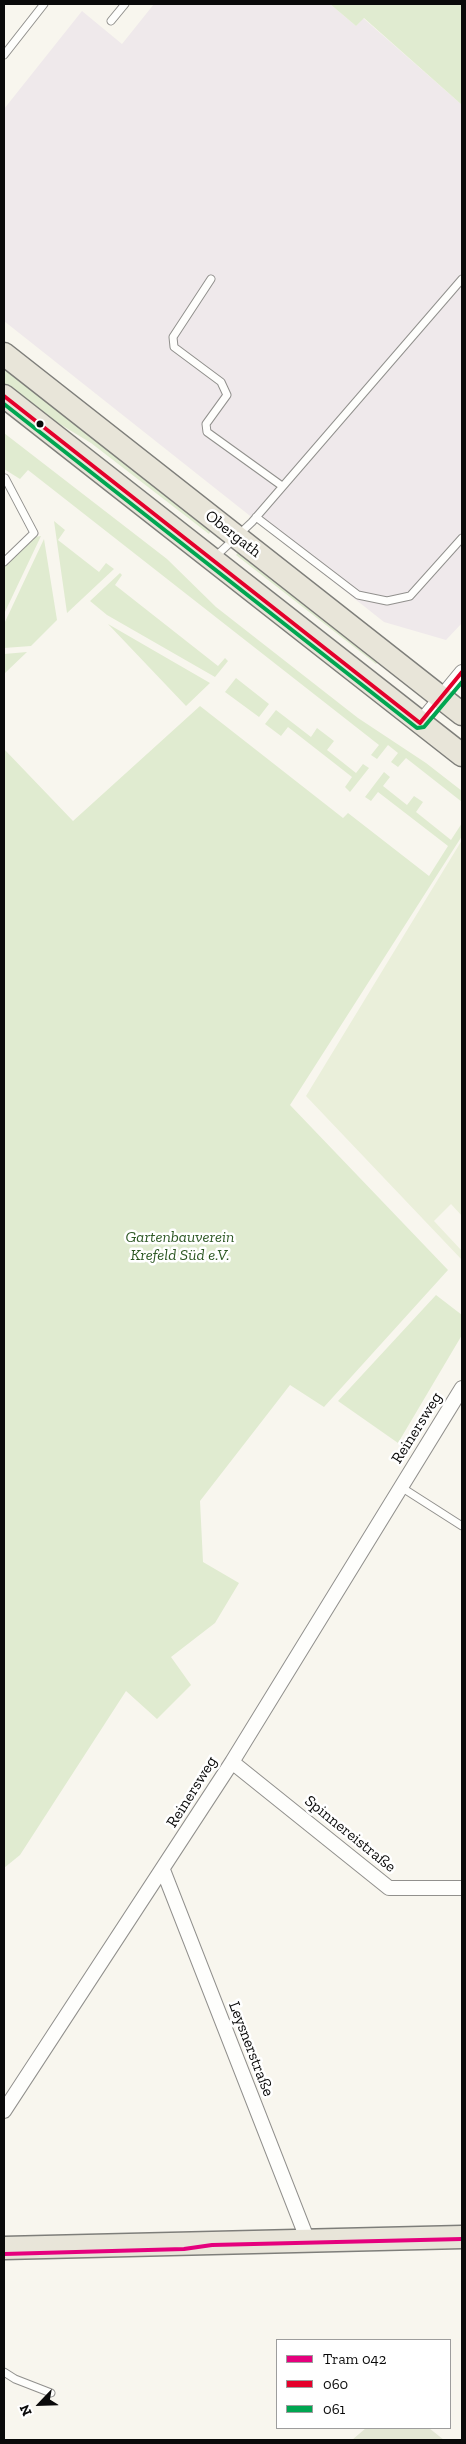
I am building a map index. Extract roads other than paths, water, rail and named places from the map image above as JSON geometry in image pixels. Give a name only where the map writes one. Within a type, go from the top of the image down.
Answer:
[{"type":"main road","name":"Obergath","points":[[4,354],[462,714]]},
{"type":"main road","name":"Obergath","points":[[4,396],[462,755]]},
{"type":"main road","points":[[4,2248],[462,2237]]},
{"type":"street","points":[[420,723],[462,672]]},
{"type":"street","name":"Reinersweg","points":[[4,2111],[232,1762],[462,1388]]},
{"type":"street","name":"Spinnereistraße","points":[[232,1762],[389,1888],[462,1888]]},
{"type":"street","name":"Leysnerstraße","points":[[162,1870],[308,2241]]},
{"type":"lane","points":[[4,55],[44,4]]},
{"type":"lane","points":[[111,21],[125,4]]},
{"type":"lane","points":[[211,279],[173,337],[174,347],[221,382],[227,395],[206,424],[207,432],[282,486]]},
{"type":"lane","points":[[212,560],[256,517],[462,279]]},
{"type":"lane","points":[[4,478],[34,533],[4,562]]},
{"type":"lane","points":[[256,517],[358,595],[387,602],[410,596],[462,538]]},
{"type":"lane","name":"Reinersweg","points":[[401,1487],[462,1526]]},
{"type":"lane","points":[[4,2372],[14,2379],[51,2393]]},
{"type":"tram line","name":"042","points":[[4,2254],[184,2249],[212,2245],[462,2239]]},
{"type":"park label","name":"Gartenbauverein Krefeld Süd e.V.","points":[[180,1246]]}]
